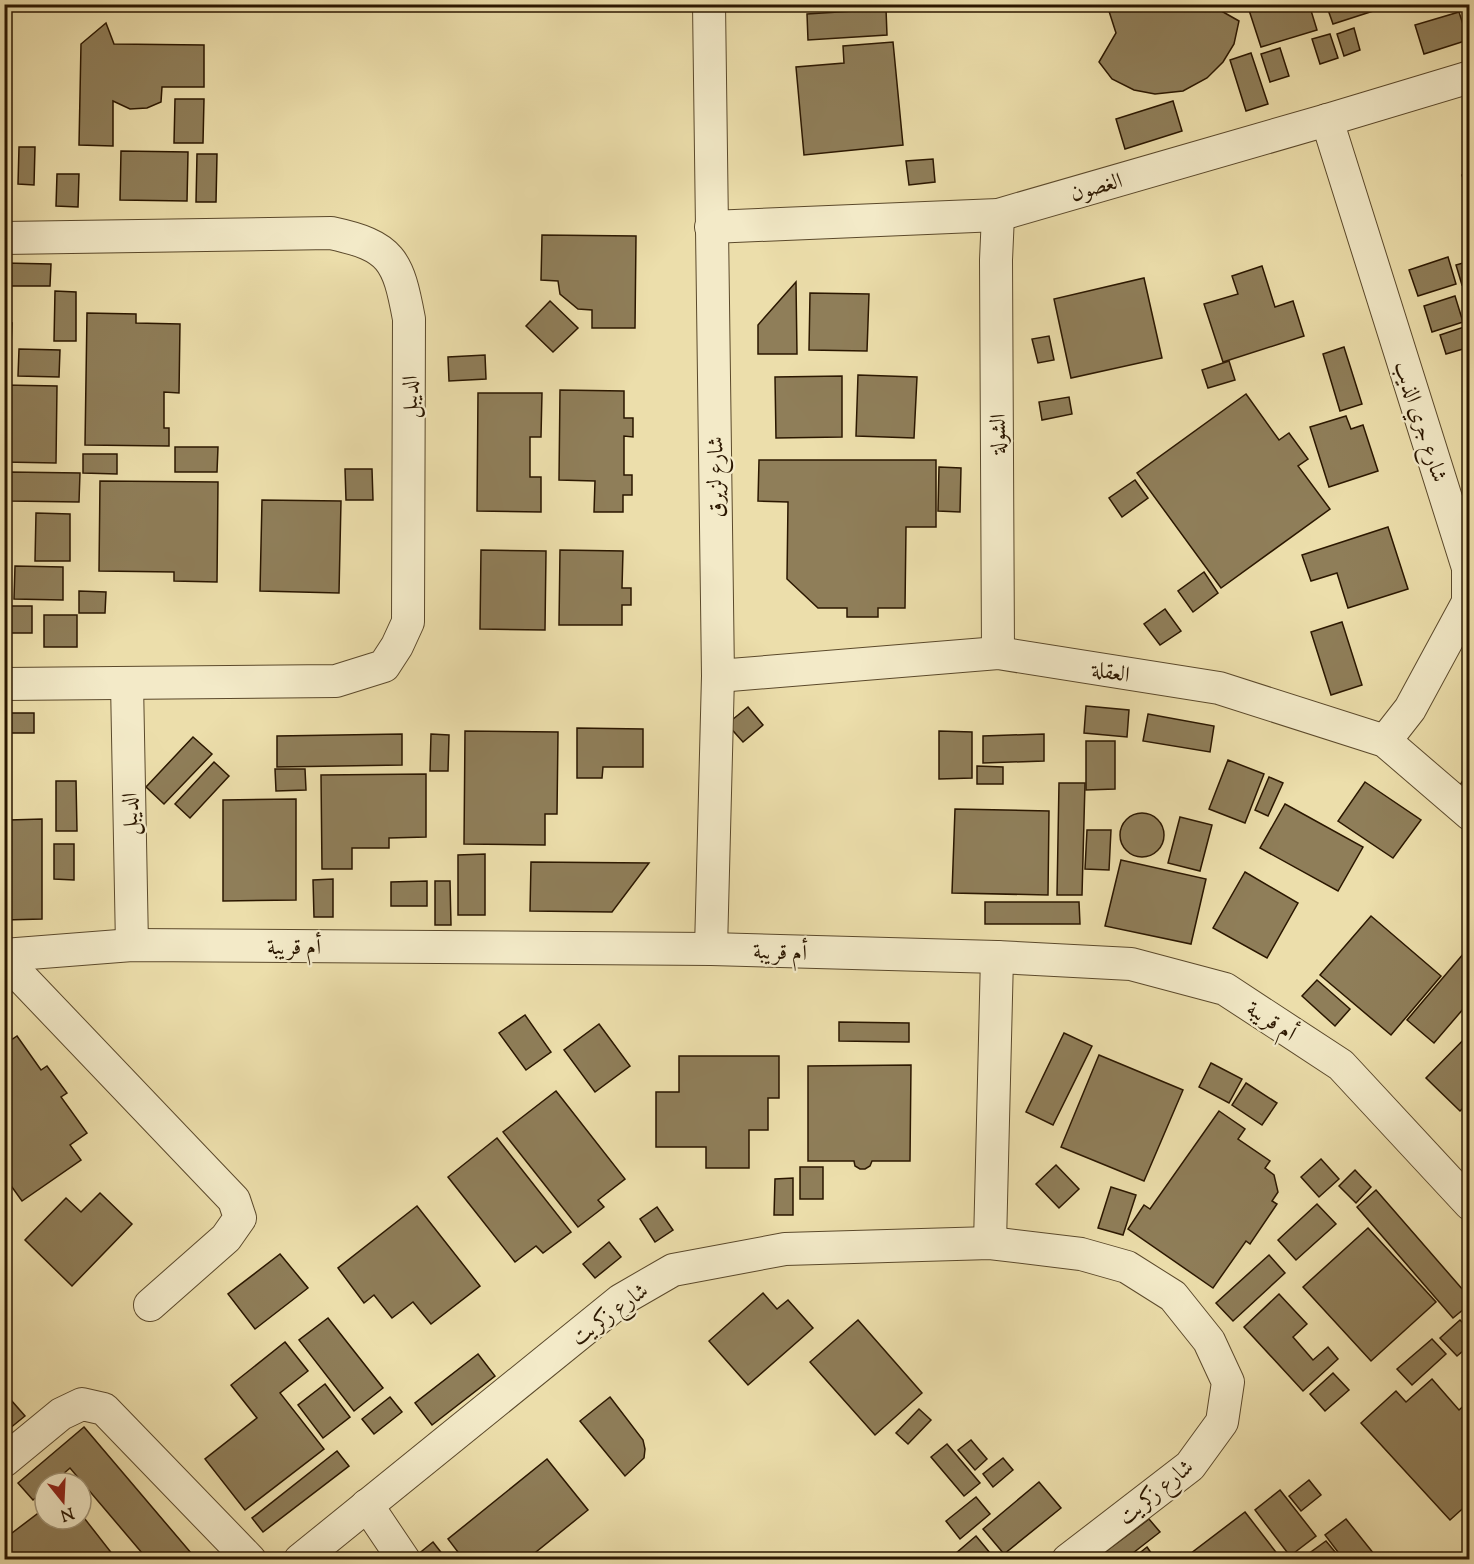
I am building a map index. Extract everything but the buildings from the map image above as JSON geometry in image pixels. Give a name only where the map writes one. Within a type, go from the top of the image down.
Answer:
[{"type":"street","name":"شارع لزيرق","points":[[709,4],[718,676],[711,949]]},
{"type":"street","name":"الغصون","points":[[711,227],[998,215],[1470,77]]},
{"type":"street","name":"شارع جري الذيب","points":[[1327,120],[1468,568],[1468,602],[1410,709],[1384,741]]},
{"type":"street","name":"الشولة","points":[[998,215],[996,260],[998,653]]},
{"type":"street","name":"الديبل","points":[[4,238],[331,233],[352,237],[376,247],[394,264],[403,288],[409,318],[408,622],[398,646],[384,666],[336,681],[4,684]]},
{"type":"street","name":"العقلة","points":[[718,676],[998,653],[1219,688],[1384,741],[1470,814]]},
{"type":"street","name":"الديبل","points":[[127,683],[132,945]]},
{"type":"street","name":"أم قريبة","points":[[4,957],[132,945],[711,949],[997,957],[1131,964],[1225,989],[1341,1065],[1470,1204]]},
{"type":"street","points":[[4,957],[234,1200],[240,1218],[226,1238],[150,1305]]},
{"type":"street","points":[[990,1243],[997,957]]},
{"type":"street","name":"شارع زكريت","points":[[300,1560],[621,1300],[673,1270],[786,1249],[990,1243],[1081,1254],[1127,1267],[1173,1296],[1209,1341],[1228,1382],[1222,1422],[1190,1466],[1068,1560]]},
{"type":"street","points":[[4,1461],[61,1414],[82,1404],[104,1409],[250,1560]]},
{"type":"street","points":[[367,1505],[404,1560]]}]
